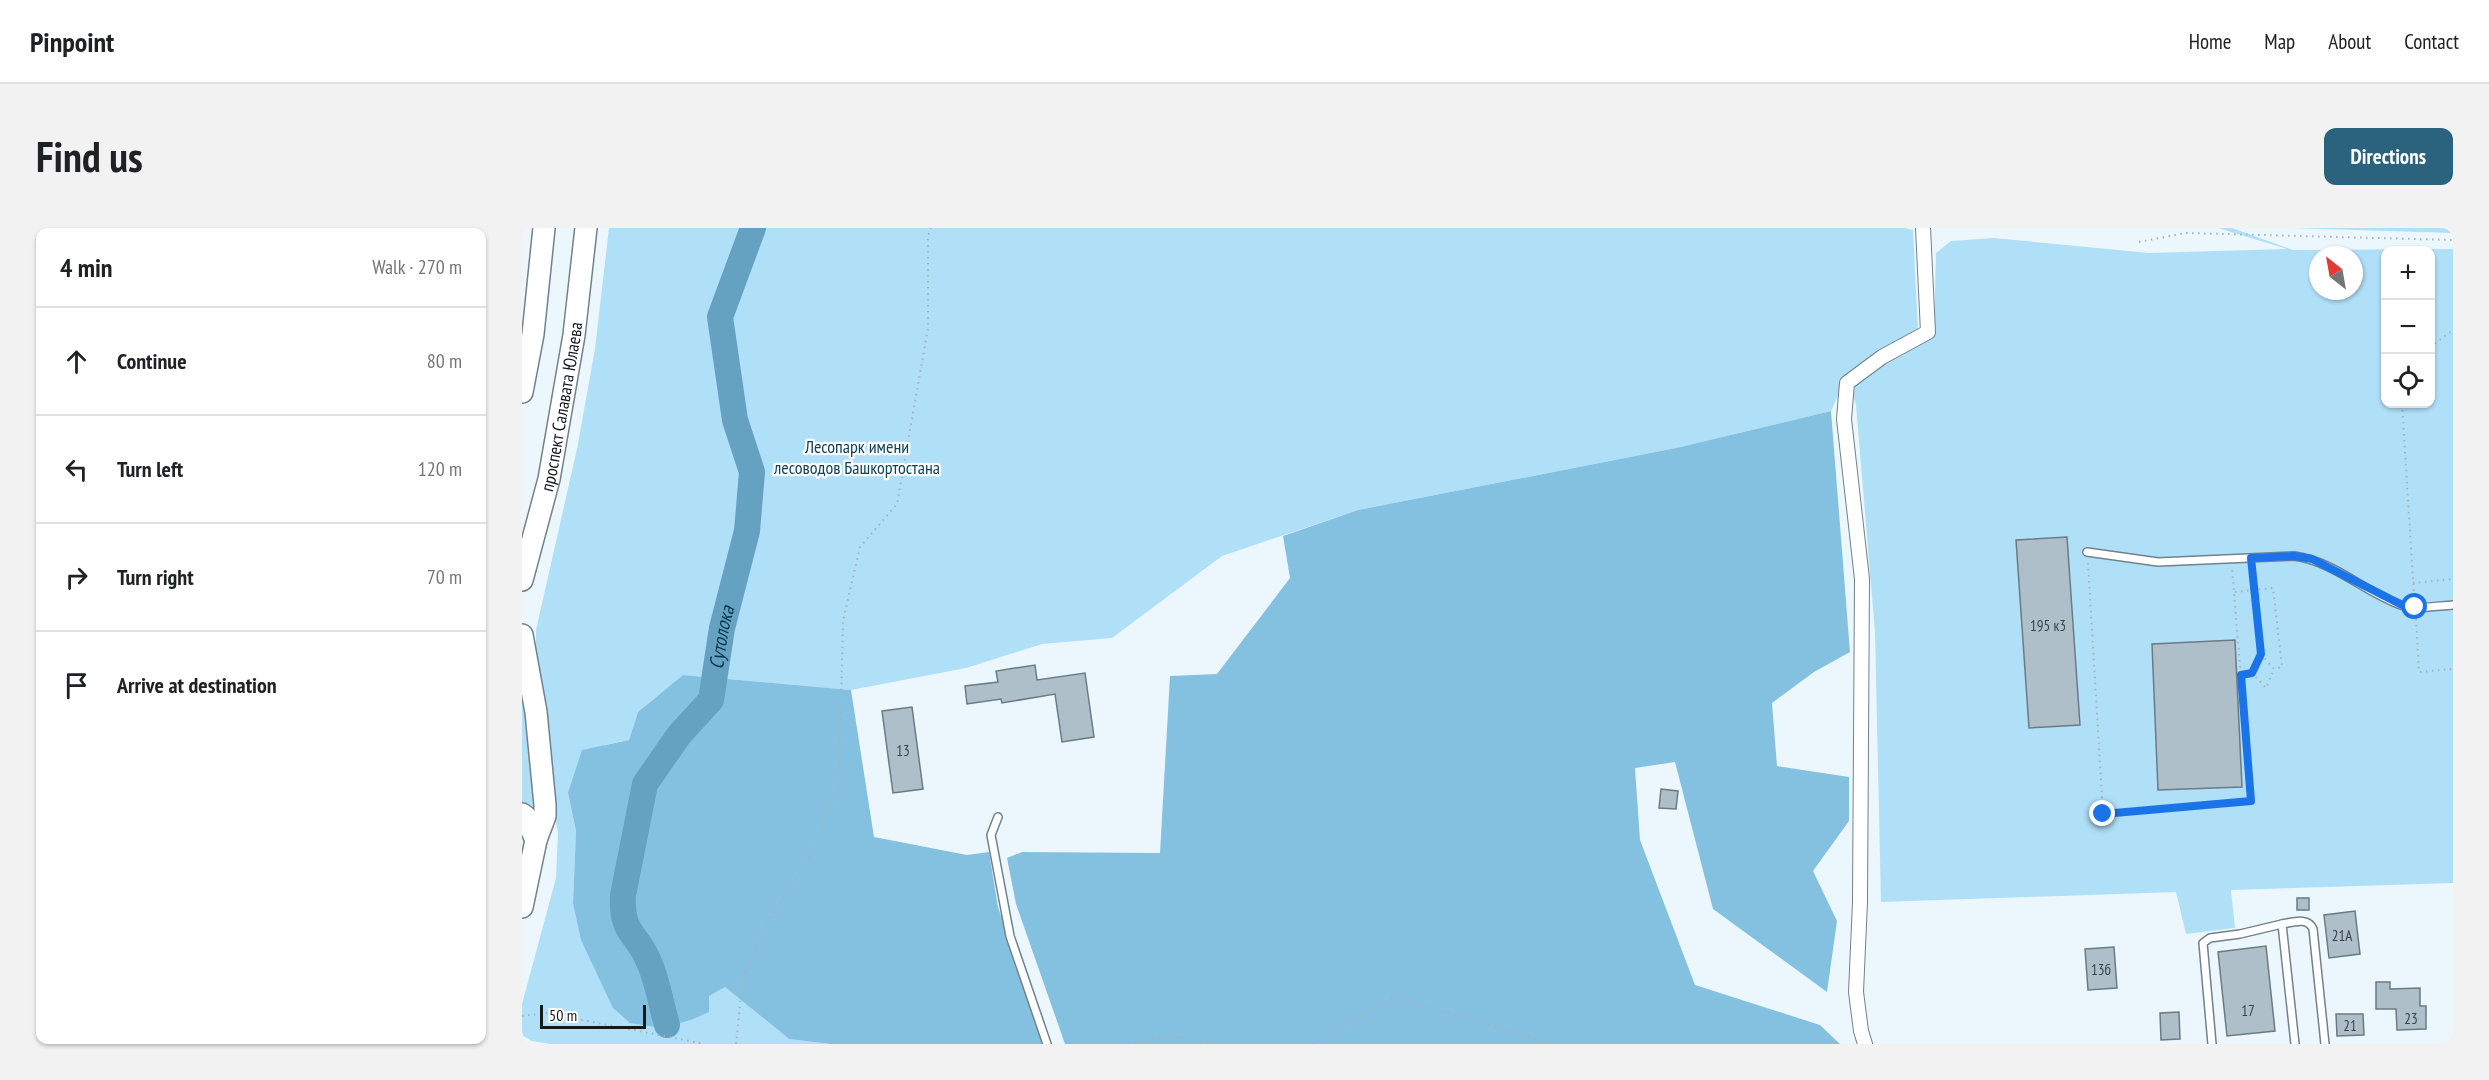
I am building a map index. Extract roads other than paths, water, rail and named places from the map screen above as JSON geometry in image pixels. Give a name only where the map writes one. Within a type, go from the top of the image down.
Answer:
[{"type":"main road","points":[[522,392],[533,334],[544,228]]},
{"type":"main road","name":"проспект Салавата Юлаева","points":[[522,580],[549,480],[574,335],[586,228]]},
{"type":"main road","points":[[522,635],[536,712],[545,805],[545,816],[536,840],[522,907]]},
{"type":"main road","points":[[522,814],[536,840]]},
{"type":"street","points":[[1865,1044],[1856,992],[1860,902],[1862,579],[1844,419],[1847,383],[1882,357],[1928,332],[1923,228]]},
{"type":"lane","points":[[2087,552],[2158,562],[2294,556],[2312,559],[2402,605],[2415,607],[2453,605]]},
{"type":"lane","points":[[998,817],[991,835],[1010,936],[1047,1044]]},
{"type":"lane","points":[[2212,1044],[2203,943],[2210,938],[2305,921],[2313,927],[2325,1044]]},
{"type":"lane","points":[[2282,924],[2295,1044]]},
{"type":"waterway","name":"Сутолока","points":[[667,1025],[652,970],[644,952],[627,926],[623,895],[645,784],[679,735],[711,700],[722,628],[747,531],[752,472],[735,420],[720,317],[753,228]]},
{"type":"park label","name":"Лесопарк имени лесоводов Башкортостана","points":[[857,456]]}]
